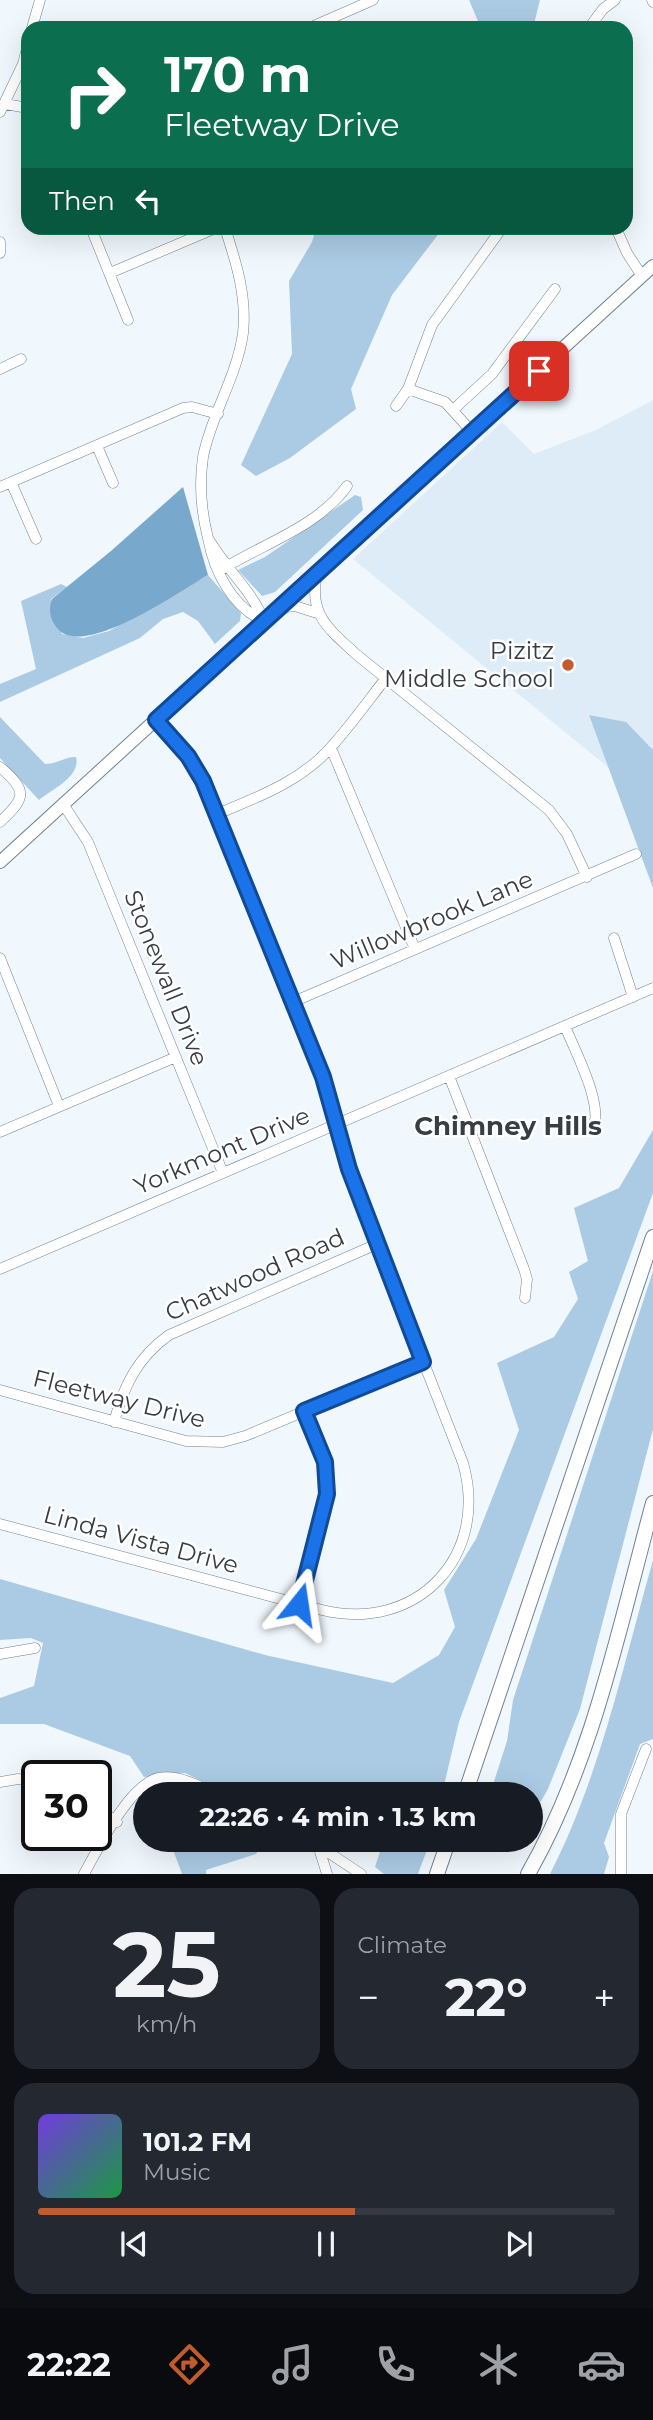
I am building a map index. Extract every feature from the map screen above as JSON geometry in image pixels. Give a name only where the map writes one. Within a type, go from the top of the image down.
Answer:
[{"type":"highway","points":[[469,1782],[653,1237]]},
{"type":"highway","points":[[528,1874],[569,1788],[590,1731],[653,1503]]},
{"type":"highway","points":[[437,1874],[445,1852]]},
{"type":"main road","points":[[0,862],[653,266]]},
{"type":"street","points":[[35,21],[40,0]]},
{"type":"street","points":[[325,21],[373,0]]},
{"type":"street","points":[[594,21],[603,9],[615,0]]},
{"type":"street","points":[[21,61],[2,108],[21,108]]},
{"type":"street","points":[[94,235],[128,320]]},
{"type":"street","points":[[110,274],[200,235]]},
{"type":"street","points":[[227,235],[241,285],[243,318],[237,359],[204,456],[200,507],[208,538],[222,569],[258,606],[264,621]]},
{"type":"street","points":[[396,407],[408,389],[432,326],[497,235]]},
{"type":"street","points":[[619,235],[642,276]]},
{"type":"street","points":[[0,242],[0,253]]},
{"type":"street","points":[[454,409],[492,374],[555,289]]},
{"type":"street","points":[[0,369],[21,359]]},
{"type":"street","points":[[408,389],[433,396],[454,409],[473,433]]},
{"type":"street","points":[[0,487],[183,408],[192,407],[218,414]]},
{"type":"street","points":[[97,446],[113,483]]},
{"type":"street","points":[[11,482],[36,539]]},
{"type":"street","points":[[222,569],[247,552],[280,540],[334,502],[347,486]]},
{"type":"street","points":[[317,574],[313,594],[317,614]]},
{"type":"street","points":[[278,608],[295,606],[317,614],[340,639],[386,678],[549,810],[567,834],[587,877]]},
{"type":"street","points":[[217,814],[284,784],[331,748],[386,678]]},
{"type":"street","name":"Linda Vista Drive","points":[[0,1524],[343,1614],[379,1614],[405,1605],[430,1588],[446,1571],[461,1546],[469,1504],[463,1463],[377,1244],[336,1125],[323,1077],[195,765],[156,720]]},
{"type":"street","points":[[331,748],[415,949]]},
{"type":"street","points":[[0,767],[20,786],[22,797],[18,806],[0,822]]},
{"type":"street","name":"Stonewall Drive","points":[[63,804],[88,842],[223,1172]]},
{"type":"street","name":"Willowbrook Lane","points":[[293,1002],[636,854]]},
{"type":"street","points":[[614,938],[633,997]]},
{"type":"street","points":[[0,958],[59,1106]]},
{"type":"street","name":"Yorkmont Drive","points":[[0,1269],[653,988]]},
{"type":"street","points":[[565,1026],[596,1105],[593,1130]]},
{"type":"street","points":[[0,1132],[176,1057]]},
{"type":"street","points":[[449,1076],[524,1269],[527,1288],[525,1297]]},
{"type":"street","name":"Chatwood Road","points":[[114,1422],[134,1370],[151,1349],[169,1335],[377,1244]]},
{"type":"street","name":"Fleetway Drive","points":[[0,1390],[186,1441],[211,1443],[234,1440],[423,1362]]},
{"type":"street","points":[[299,1604],[327,1494],[325,1462],[304,1411]]},
{"type":"street","points":[[0,1654],[35,1648]]},
{"type":"street","points":[[621,1874],[621,1814],[646,1749]]},
{"type":"street","points":[[149,1782],[161,1777],[184,1782]]},
{"type":"street","points":[[0,1783],[21,1779]]},
{"type":"street","points":[[84,1874],[133,1798]]},
{"type":"street","points":[[112,1819],[117,1822]]},
{"type":"street","points":[[320,1852],[327,1874]]},
{"type":"street","points":[[328,1852],[361,1874]]},
{"type":"shaded area","points":[[469,0],[540,0],[535,21],[478,21]]},
{"type":"shaded area","points":[[314,235],[438,235],[392,295],[351,389],[356,409],[290,458],[256,476],[241,465],[292,354],[289,281]]},
{"type":"shaded area","name":"Pizitz Middle School","points":[[653,400],[653,804],[353,559],[502,422],[534,454],[596,430]]},
{"type":"shaded area","points":[[183,487],[208,575],[155,607],[110,629],[71,636],[58,629],[50,615],[52,599]]},
{"type":"shaded area","points":[[355,495],[361,497],[363,510],[275,592],[262,596],[238,570],[265,557]]},
{"type":"shaded area","points":[[208,575],[241,613],[240,621],[215,644],[198,621],[183,612],[163,619],[140,638],[0,702],[0,684],[36,669],[21,601],[61,584],[67,587],[51,599],[62,634],[83,638],[109,631]]},
{"type":"shaded area","points":[[589,715],[626,722],[653,750],[653,888]]},
{"type":"shaded area","points":[[0,717],[45,764],[76,757],[74,771],[70,776],[39,800],[0,758]]},
{"type":"shaded area","points":[[653,1130],[653,1193],[459,1722],[445,1782],[204,1782],[185,1773],[144,1777],[130,1756],[44,1724],[0,1724],[0,1698],[34,1686],[43,1643],[31,1638],[0,1640],[0,1579],[265,1655],[393,1683],[439,1655],[455,1627],[444,1590],[476,1539],[519,1430],[497,1363],[554,1337],[578,1299],[569,1272],[588,1261],[574,1208],[619,1188]]},
{"type":"shaded area","points":[[653,1271],[653,1429],[580,1709],[543,1798],[543,1782],[494,1782],[507,1741],[513,1700]]},
{"type":"shaded area","points":[[653,1560],[653,1739],[640,1744],[604,1843],[609,1857],[604,1874],[550,1874],[568,1837],[597,1760]]},
{"type":"shaded area","points":[[174,1852],[257,1852],[206,1870],[206,1874],[182,1874]]},
{"type":"shaded area","points":[[380,1852],[426,1852],[418,1874],[384,1874],[375,1867]]},
{"type":"place","name":"Pizitz Middle School","points":[[568,665]]},
{"type":"district","name":"Chimney Hills","points":[[508,1126]]},
{"type":"route","points":[[299,1604],[327,1494],[325,1462],[304,1411],[423,1362],[349,1169],[323,1077],[203,781],[195,765],[156,720],[539,371]]}]
